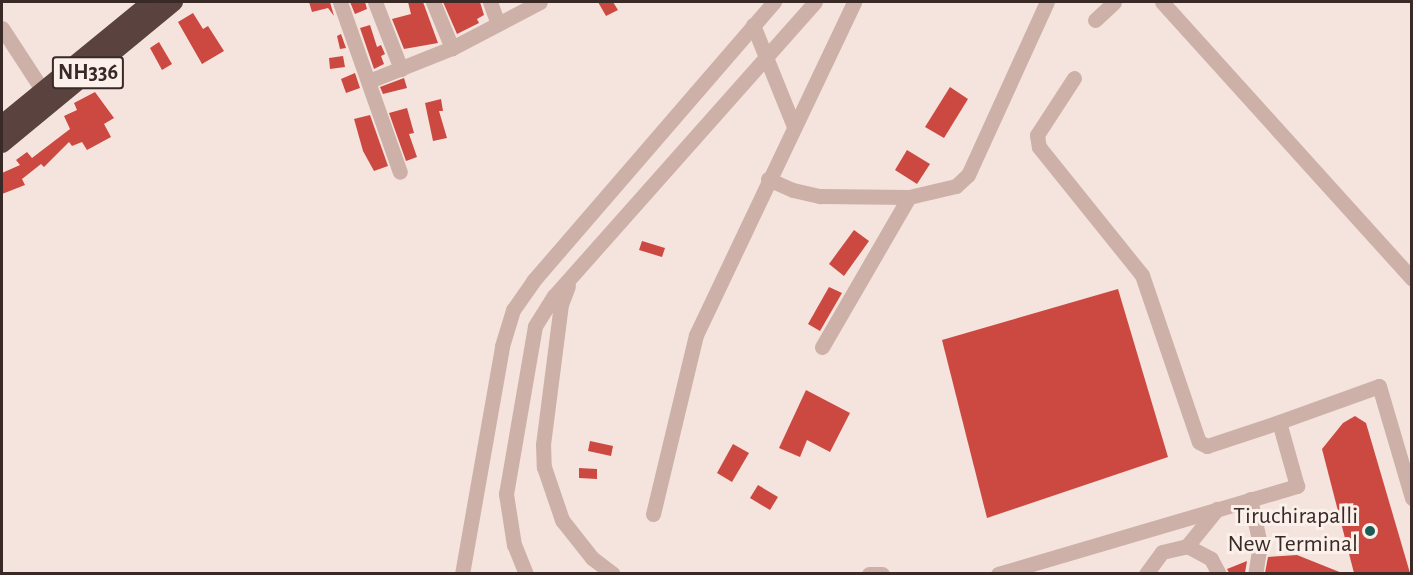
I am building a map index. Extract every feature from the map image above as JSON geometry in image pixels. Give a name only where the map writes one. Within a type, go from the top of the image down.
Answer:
[{"type":"highway","name":"NH336","points":[[2,124],[151,2]]},
{"type":"highway","name":"NH336","points":[[2,144],[174,2]]},
{"type":"street","points":[[340,2],[400,172]]},
{"type":"street","points":[[375,2],[401,69]]},
{"type":"street","points":[[433,2],[452,48]]},
{"type":"street","points":[[490,2],[498,24]]},
{"type":"street","points":[[369,81],[452,48],[540,2]]},
{"type":"street","points":[[462,573],[502,346],[513,310],[533,280],[774,2]]},
{"type":"street","points":[[526,573],[513,545],[506,494],[525,366],[539,318],[582,263],[815,2]]},
{"type":"street","points":[[653,514],[696,335],[793,124],[854,2]]},
{"type":"street","points":[[768,178],[820,196],[909,197],[947,190],[968,175],[1047,2]]},
{"type":"street","points":[[1095,20],[1114,2]]},
{"type":"street","points":[[1162,2],[1412,279]]},
{"type":"street","points":[[753,26],[793,124]]},
{"type":"street","points":[[2,28],[43,91]]},
{"type":"street","points":[[1074,78],[1037,135],[1039,147],[1142,275],[1199,442],[1207,446],[1379,386],[1412,498]]},
{"type":"street","points":[[822,347],[909,197]]},
{"type":"street","points":[[582,263],[561,304],[543,444],[551,495],[576,540],[613,573]]},
{"type":"street","points":[[998,573],[1296,486],[1279,422]]},
{"type":"street","points":[[1250,499],[1260,544],[1255,573]]},
{"type":"street","points":[[1146,573],[1162,552],[1187,546],[1217,509]]},
{"type":"street","points":[[1187,546],[1211,558],[1219,573]]},
{"type":"street","points":[[869,573],[882,573]]},
{"type":"building","points":[[309,2],[330,2],[334,16],[328,8],[312,12]]},
{"type":"building","points":[[350,2],[365,2],[367,9],[355,14]]},
{"type":"building","points":[[408,2],[423,2],[438,43],[404,49],[392,19],[411,14]]},
{"type":"building","points":[[443,2],[480,2],[484,15],[477,19],[479,23],[457,34]]},
{"type":"building","points":[[598,2],[613,2],[618,10],[606,16]]},
{"type":"building","points":[[193,13],[203,29],[208,26],[224,51],[202,64],[178,22]]},
{"type":"building","points":[[370,25],[377,47],[381,45],[385,54],[381,56],[384,64],[374,69],[360,28]]},
{"type":"building","points":[[341,34],[346,48],[340,49],[337,36]]},
{"type":"building","points":[[159,42],[172,64],[162,70],[150,48]]},
{"type":"building","points":[[343,56],[345,67],[330,69],[329,58]]},
{"type":"building","points":[[355,73],[360,88],[346,93],[341,79]]},
{"type":"building","points":[[404,78],[407,88],[383,94],[380,87]]},
{"type":"building","points":[[950,87],[968,99],[944,138],[925,127]]},
{"type":"building","points":[[95,92],[114,118],[104,124],[111,137],[87,150],[82,142],[72,146],[69,142],[44,167],[41,164],[22,179],[25,185],[2,194],[2,173],[20,165],[16,160],[27,152],[32,158],[70,129],[64,116],[77,110],[74,103]]},
{"type":"building","points":[[441,99],[443,111],[439,111],[447,138],[433,141],[425,103]]},
{"type":"building","points":[[407,108],[414,133],[409,134],[417,157],[406,161],[389,113]]},
{"type":"building","points":[[370,115],[388,166],[374,171],[363,151],[354,119]]},
{"type":"building","points":[[907,150],[930,164],[917,184],[895,170]]},
{"type":"building","points":[[854,230],[869,241],[844,276],[829,264]]},
{"type":"building","points":[[642,241],[665,248],[662,257],[639,250]]},
{"type":"building","points":[[829,287],[842,293],[820,331],[808,324]]},
{"type":"building","points":[[1118,289],[1168,457],[987,518],[942,340]]},
{"type":"building","points":[[806,390],[850,413],[830,452],[807,440],[800,457],[779,448]]},
{"type":"building","name":"Tiruchirapalli New Terminal","points":[[1355,416],[1366,423],[1410,573],[1354,573],[1322,449],[1343,423]]},
{"type":"building","points":[[590,441],[613,446],[611,456],[588,451]]},
{"type":"building","points":[[733,444],[749,453],[732,482],[717,473]]},
{"type":"building","points":[[579,468],[597,469],[597,479],[579,478]]},
{"type":"building","points":[[758,485],[778,497],[770,510],[750,498]]},
{"type":"building","name":"Tiruchirapalli New Terminal","points":[[1297,555],[1342,573],[1265,573],[1268,557]]},
{"type":"building","points":[[1247,561],[1245,573],[1229,573],[1227,569]]},
{"type":"place","name":"Tiruchirapalli New Terminal","points":[[1370,531]]}]
